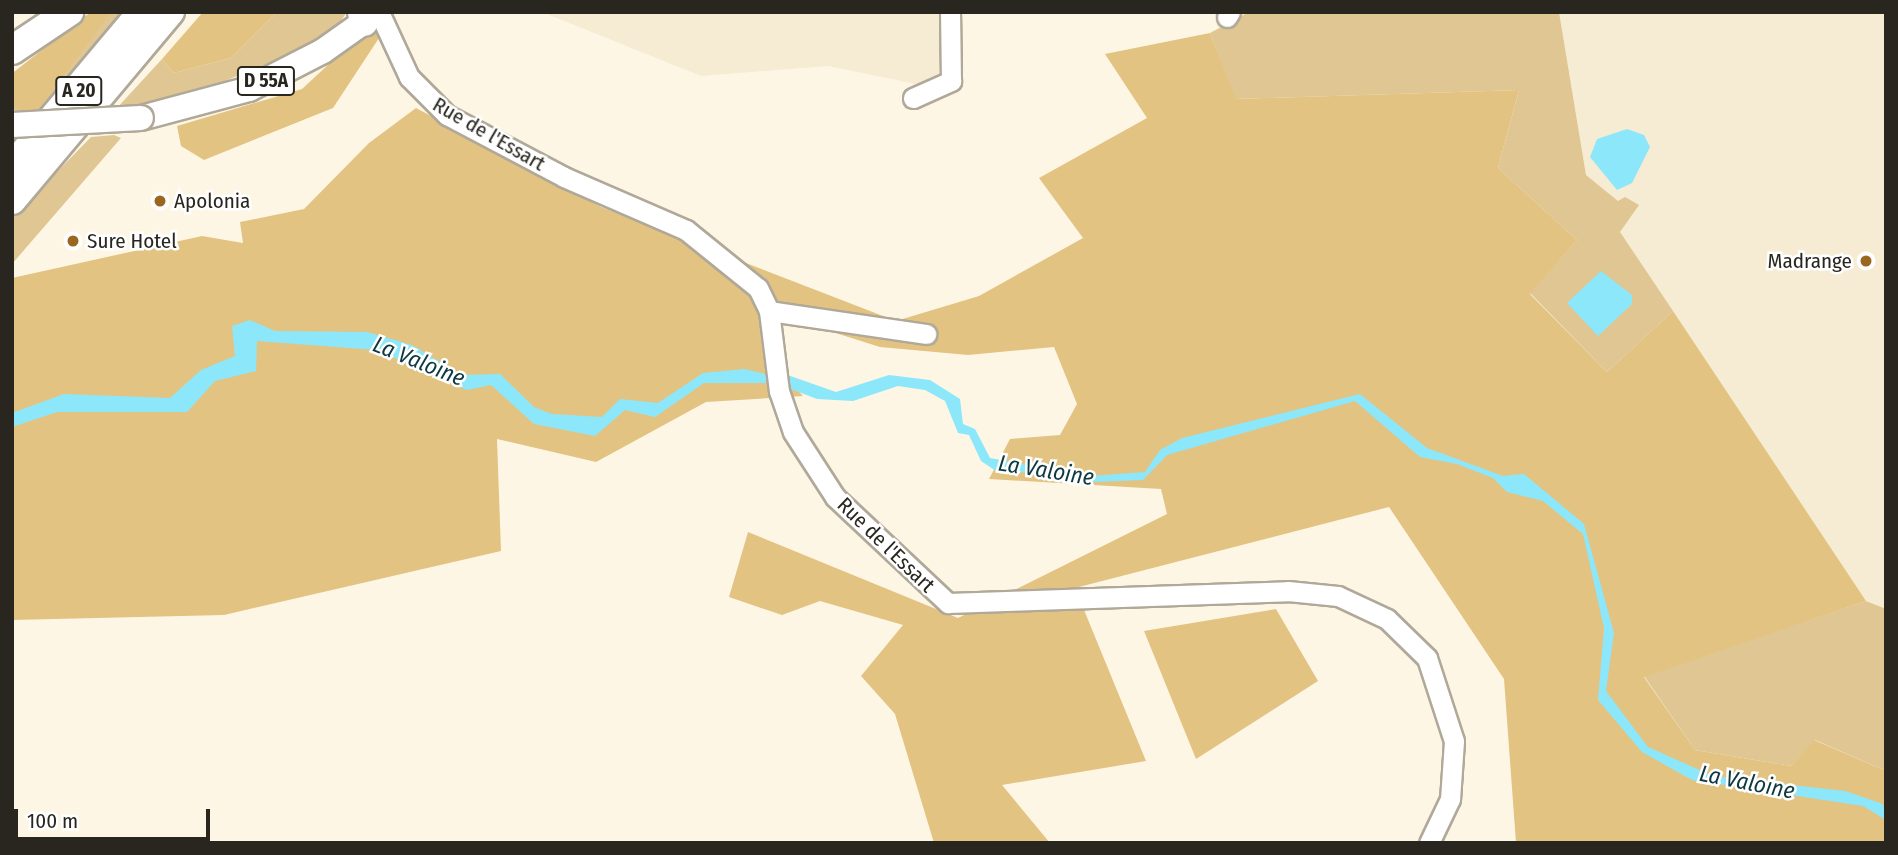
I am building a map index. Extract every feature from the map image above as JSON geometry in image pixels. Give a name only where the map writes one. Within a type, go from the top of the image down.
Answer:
[{"type":"highway","points":[[12,50],[69,12]]},
{"type":"highway","name":"A 20","points":[[12,167],[142,12]]},
{"type":"highway","name":"A 20","points":[[12,200],[139,53],[170,12]]},
{"type":"highway","points":[[139,53],[185,12]]},
{"type":"main road","name":"D 55A","points":[[12,125],[141,118],[249,89],[371,15]]},
{"type":"street","points":[[913,98],[951,81],[950,12]]},
{"type":"street","name":"Rue de l'Essart","points":[[371,15],[409,77],[447,115],[564,177],[686,230],[732,262],[769,311],[779,391],[793,432],[835,497],[948,603],[1289,591],[1338,596],[1387,620],[1427,658],[1454,741],[1450,799],[1429,843]]},
{"type":"street","points":[[769,311],[926,334]]},
{"type":"shaded area","points":[[91,12],[124,12],[41,112],[12,110],[14,72]]},
{"type":"shaded area","points":[[91,12],[111,12],[36,112],[12,108],[14,72]]},
{"type":"shaded area","points":[[203,12],[277,12],[231,58],[174,73],[162,59]]},
{"type":"shaded area","points":[[277,12],[347,12],[336,28],[297,51],[170,104],[116,109],[162,59],[174,73],[231,58]]},
{"type":"shaded area","points":[[542,12],[945,12],[948,76],[916,84],[828,66],[701,76]]},
{"type":"shaded area","points":[[1249,12],[1559,12],[1586,175],[1618,201],[1625,197],[1639,205],[1620,232],[1673,311],[1607,372],[1530,293],[1577,240],[1498,168],[1519,90],[1235,99],[1210,33]]},
{"type":"shaded area","points":[[1559,12],[1886,12],[1886,609],[1866,601],[1650,284],[1620,232],[1638,205],[1618,201],[1586,175]]},
{"type":"shaded area","points":[[371,25],[381,35],[333,108],[204,160],[181,146],[177,126],[302,89]]},
{"type":"shaded area","points":[[1210,33],[1236,99],[1519,90],[1498,168],[1577,240],[1530,294],[1607,372],[1673,311],[1866,601],[1644,677],[1695,750],[1791,766],[1814,740],[1886,771],[1886,843],[1516,843],[1504,679],[1389,507],[1075,588],[1146,761],[1002,785],[1050,843],[934,843],[895,714],[861,676],[903,625],[820,601],[782,615],[729,597],[748,532],[958,618],[1167,514],[1161,489],[989,479],[1010,439],[1060,435],[1077,404],[1054,347],[968,355],[880,347],[788,318],[765,332],[769,359],[803,396],[706,402],[596,462],[497,439],[501,551],[224,615],[12,620],[12,278],[202,236],[243,243],[240,222],[304,209],[369,143],[416,108],[601,207],[896,321],[979,296],[1083,238],[1039,178],[1147,118],[1105,54]]},
{"type":"shaded area","points":[[114,135],[121,138],[12,264],[12,218],[91,137]]},
{"type":"shaded area","points":[[1866,601],[1886,609],[1886,771],[1815,740],[1791,766],[1695,750],[1644,676]]},
{"type":"shaded area","points":[[1276,609],[1318,681],[1196,759],[1144,631]]},
{"type":"water","points":[[1627,129],[1644,135],[1650,147],[1632,183],[1617,190],[1590,157],[1597,139]]},
{"type":"water","points":[[1601,271],[1632,295],[1632,304],[1598,336],[1567,303]]},
{"type":"water","name":"La Valoine","points":[[250,320],[275,331],[367,332],[412,345],[462,375],[500,374],[534,407],[552,414],[602,417],[620,399],[658,403],[703,373],[745,369],[773,376],[771,383],[704,383],[655,417],[625,410],[595,436],[534,424],[491,385],[467,390],[377,350],[257,341],[256,371],[215,381],[187,412],[57,412],[12,427],[12,413],[64,394],[170,398],[201,370],[235,356],[232,326]]},
{"type":"water","name":"La Valoine","points":[[782,373],[836,392],[889,375],[930,380],[960,399],[963,424],[975,429],[990,458],[1091,476],[1145,472],[1160,450],[1182,438],[1360,394],[1427,448],[1503,476],[1524,474],[1584,524],[1614,633],[1606,691],[1648,747],[1713,776],[1845,791],[1883,804],[1886,820],[1863,806],[1692,780],[1642,752],[1598,700],[1604,628],[1583,534],[1543,501],[1507,492],[1493,478],[1457,464],[1420,457],[1355,401],[1167,455],[1143,480],[1093,482],[1034,472],[999,473],[981,461],[969,435],[958,433],[945,401],[925,390],[898,386],[853,401],[817,399],[783,386]]},
{"type":"place","name":"Apolonia","points":[[160,201]]},
{"type":"place","name":"Sure Hotel","points":[[73,241]]},
{"type":"place","name":"Madrange","points":[[1866,261]]}]
